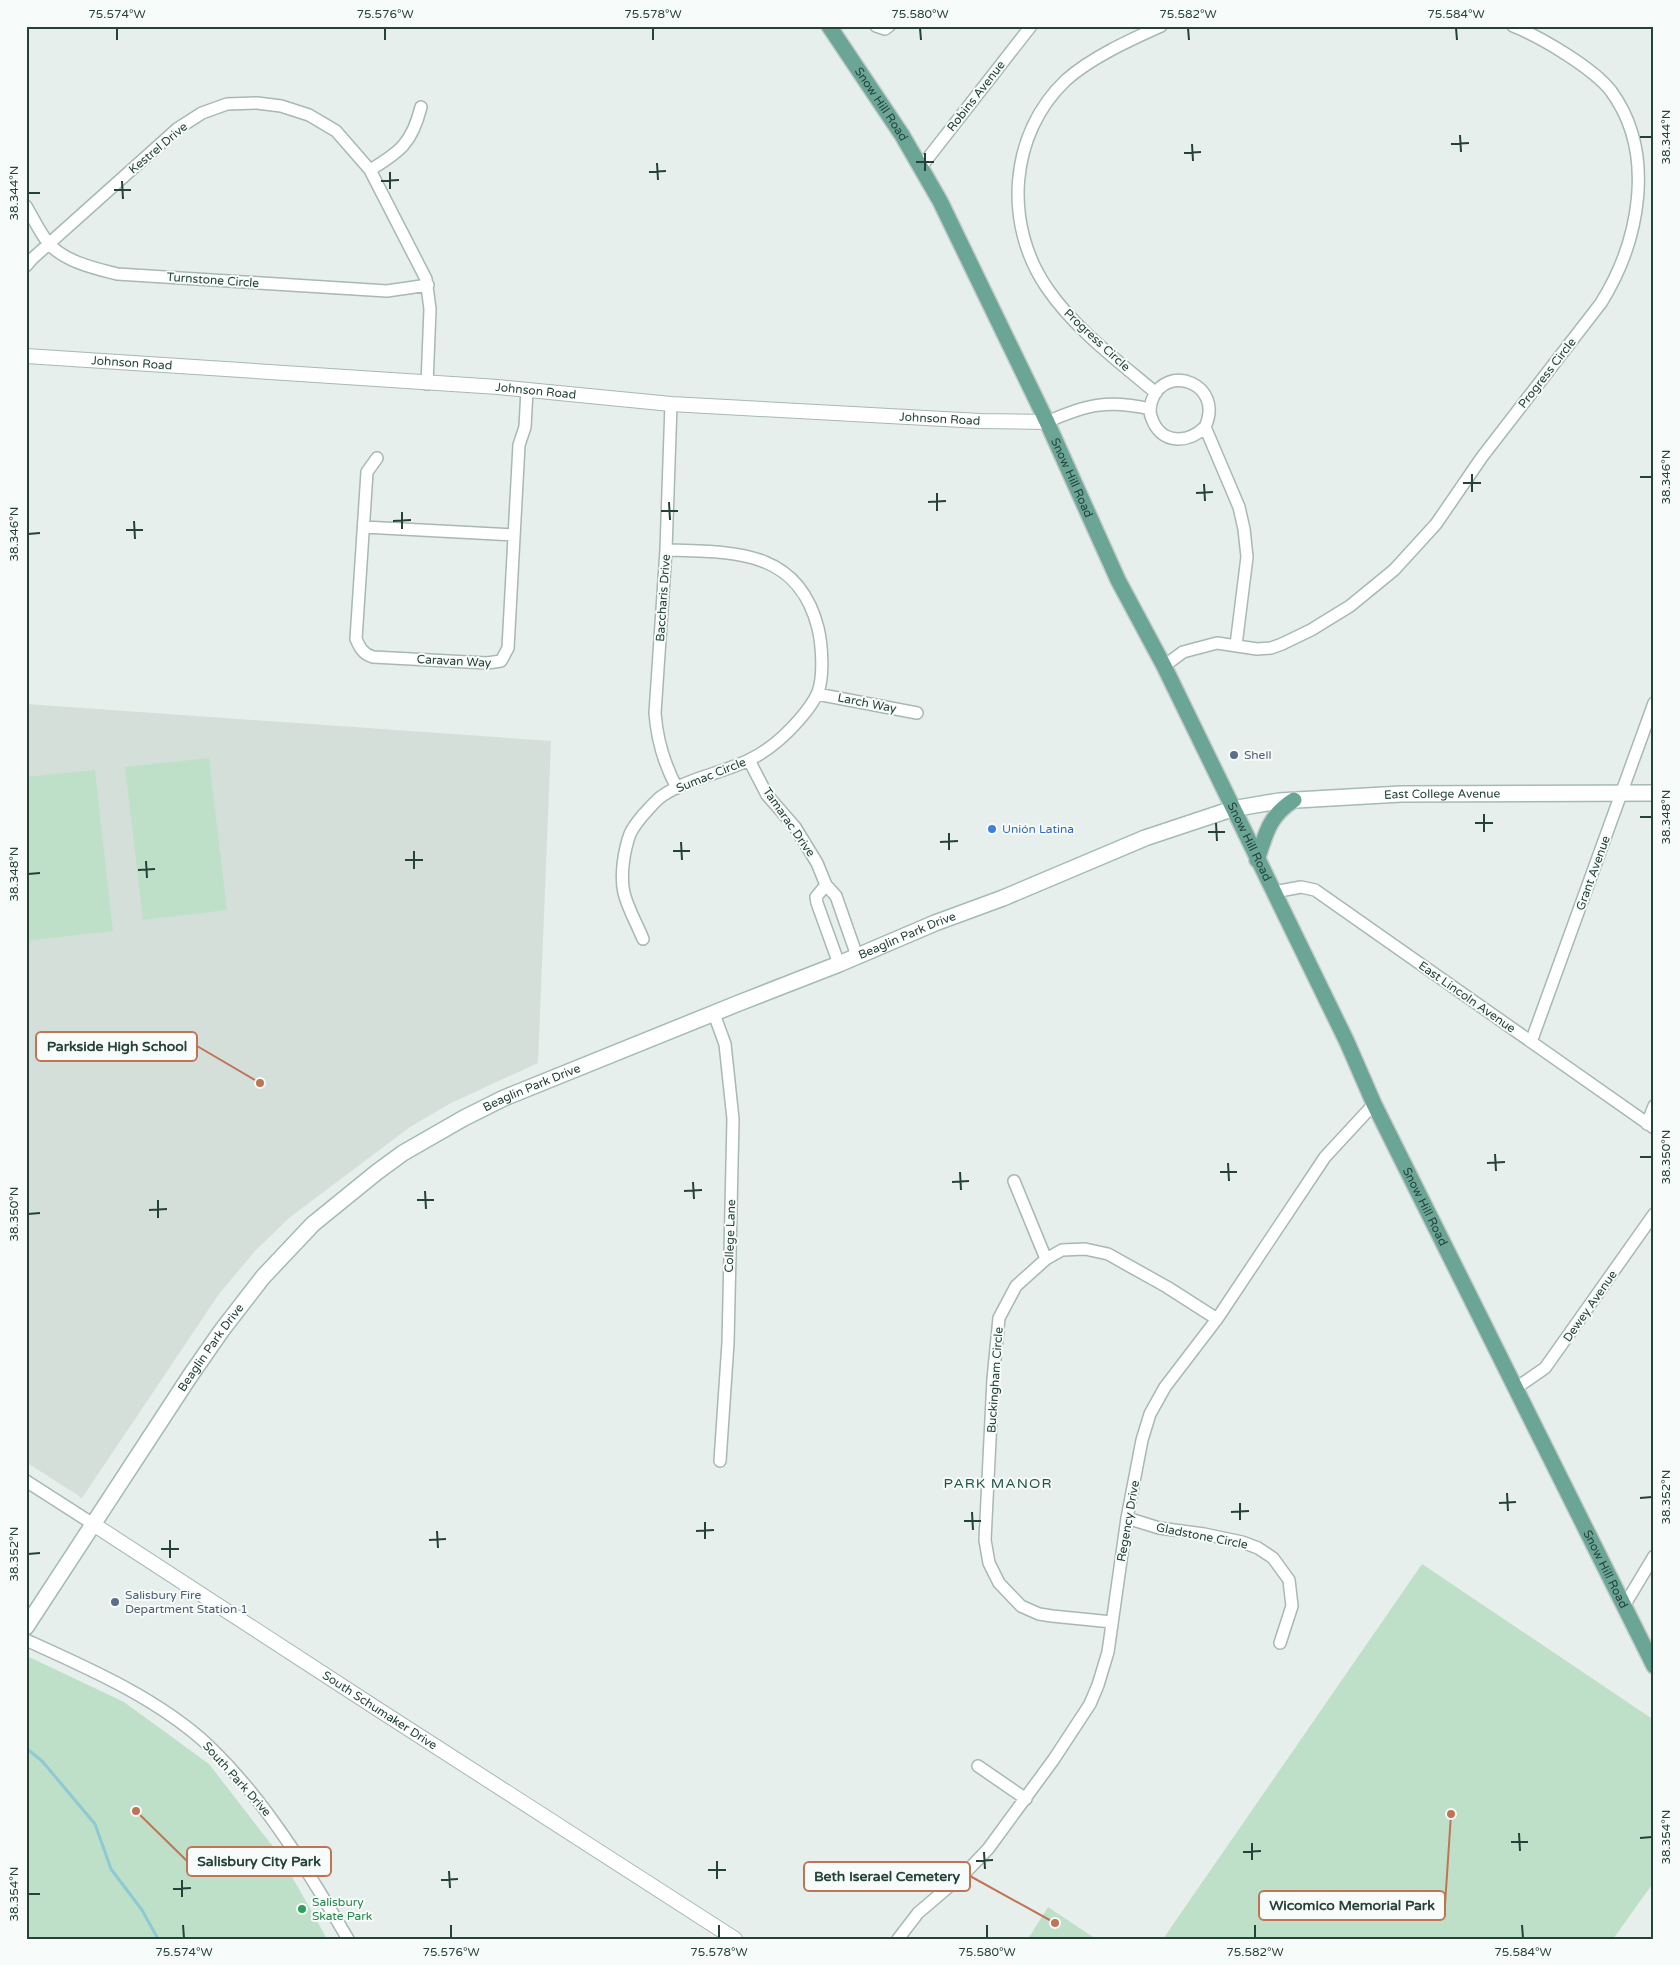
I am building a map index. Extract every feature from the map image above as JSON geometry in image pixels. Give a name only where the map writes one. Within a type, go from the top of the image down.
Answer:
[{"type":"main road","name":"Snow Hill Road","points":[[829,26],[882,104],[921,167],[962,246],[1047,422],[1118,580],[1164,666],[1232,810],[1274,892],[1346,1042],[1374,1104],[1654,1666]]},
{"type":"main road","name":"East College Avenue","points":[[1232,810],[1279,801],[1401,794],[1654,793]]},
{"type":"main road","points":[[1257,860],[1269,824],[1283,807],[1294,800]]},
{"type":"main road","name":"Beaglin Park Drive","points":[[26,1627],[190,1376],[242,1304],[284,1253],[313,1224],[403,1153],[464,1118],[504,1098],[839,964],[935,923],[1012,894],[1145,838],[1232,810]]},
{"type":"street","points":[[876,26],[885,30],[889,26]]},
{"type":"street","name":"Robins Avenue","points":[[921,167],[1031,26]]},
{"type":"street","name":"Progress Circle","points":[[1156,393],[1075,321],[1035,269],[1027,248],[1019,216],[1018,190],[1025,142],[1049,98],[1068,79],[1096,60],[1130,40],[1161,26]]},
{"type":"street","name":"Progress Circle","points":[[1164,666],[1183,652],[1198,646],[1217,643],[1257,650],[1282,644],[1311,630],[1350,606],[1394,570],[1436,524],[1482,457],[1601,303],[1616,276],[1631,234],[1638,202],[1637,153],[1631,132],[1621,108],[1610,90],[1599,80],[1562,51],[1529,32],[1513,26]]},
{"type":"street","name":"Kestrel Drive","points":[[26,266],[49,243],[177,129],[202,113],[227,104],[258,103],[281,106],[309,115],[336,131],[370,170],[428,285],[430,310],[427,384]]},
{"type":"street","points":[[370,170],[397,154],[416,127],[421,107]]},
{"type":"street","name":"Turnstone Circle","points":[[26,206],[49,243],[66,257],[117,274],[387,291],[428,285]]},
{"type":"street","name":"Johnson Road","points":[[26,356],[527,390],[671,404],[980,421],[1047,422]]},
{"type":"street","points":[[1178,380],[1196,385],[1203,391],[1210,409],[1205,427],[1198,434],[1181,440],[1163,435],[1156,429],[1152,421],[1150,409],[1156,393],[1170,382],[1178,380]]},
{"type":"street","name":"Caravan Way","points":[[377,458],[367,472],[356,639],[361,650],[373,656],[468,662],[496,663],[501,661],[506,655],[508,648],[520,445],[525,427],[527,390]]},
{"type":"street","name":"Baccharis Drive","points":[[671,404],[666,550],[655,713],[656,733],[661,752],[677,788]]},
{"type":"street","points":[[1047,422],[1084,407],[1095,405],[1132,405],[1150,409]]},
{"type":"street","points":[[1205,427],[1239,507],[1244,530],[1247,557],[1236,645]]},
{"type":"street","points":[[364,527],[514,535]]},
{"type":"street","name":"Sumac Circle","points":[[643,939],[624,893],[624,857],[630,833],[641,818],[664,794],[749,760],[783,737],[806,712],[817,694],[821,669],[821,640],[814,612],[808,599],[797,584],[778,567],[761,560],[714,551],[666,550]]},
{"type":"street","name":"Larch Way","points":[[817,694],[917,713]]},
{"type":"street","name":"Grant Avenue","points":[[1530,1042],[1654,703]]},
{"type":"street","name":"Tamarac Drive","points":[[749,760],[767,795],[795,827],[806,844],[826,885],[836,896],[857,956]]},
{"type":"street","points":[[826,885],[816,897],[839,964]]},
{"type":"street","name":"East Lincoln Avenue","points":[[1274,892],[1301,887],[1315,890],[1650,1126]]},
{"type":"street","name":"College Lane","points":[[714,1014],[725,1044],[733,1119],[728,1343],[720,1461]]},
{"type":"street","name":"Regency Drive","points":[[898,1939],[918,1913],[966,1872],[988,1849],[1026,1799],[1090,1704],[1108,1652],[1127,1518],[1142,1440],[1150,1414],[1165,1387],[1216,1319],[1325,1157],[1374,1104]]},
{"type":"street","points":[[1650,1126],[1654,1106]]},
{"type":"street","points":[[1014,1181],[1046,1259]]},
{"type":"street","name":"Dewey Avenue","points":[[1516,1388],[1545,1368],[1654,1214]]},
{"type":"street","name":"Buckingham Circle","points":[[1112,1622],[1038,1614],[1021,1606],[999,1583],[988,1563],[986,1540],[993,1379],[999,1318],[1016,1286],[1046,1259],[1062,1250],[1085,1249],[1108,1254],[1167,1287],[1216,1319]]},
{"type":"street","name":"South Schumaker Drive","points":[[26,1480],[369,1704],[736,1939]]},
{"type":"street","name":"Gladstone Circle","points":[[1127,1518],[1159,1528],[1204,1534],[1242,1542],[1258,1548],[1273,1558],[1289,1580],[1292,1606],[1280,1643]]},
{"type":"street","points":[[1624,1606],[1654,1556]]},
{"type":"street","name":"South Park Drive","points":[[26,1640],[117,1683],[167,1714],[208,1745],[274,1820],[348,1939]]},
{"type":"street","points":[[978,1766],[1026,1799]]},
{"type":"shaded area","points":[[26,704],[551,741],[538,1063],[451,1103],[410,1127],[289,1218],[255,1251],[219,1294],[82,1498],[26,1462]]},
{"type":"green space","points":[[209,758],[227,910],[143,920],[125,767]]},
{"type":"green space","points":[[95,770],[113,931],[26,941],[26,777]]},
{"type":"green space","points":[[1422,1564],[1654,1720],[1654,1882],[1613,1939],[1163,1939]]},
{"type":"green space","points":[[27,1656],[124,1702],[209,1764],[281,1857],[327,1939],[26,1939]]},
{"type":"green space","points":[[1048,1907],[1096,1939],[1028,1939]]},
{"type":"waterway","points":[[26,1748],[42,1761],[95,1824],[111,1869],[142,1910],[158,1939]]},
{"type":"place","name":"Shell","points":[[1234,755]]},
{"type":"place","name":"Unión Latina","points":[[992,829]]},
{"type":"place","name":"Parkside High School","points":[[260,1083]]},
{"type":"place","name":"Salisbury Fire Department Station 1","points":[[115,1602]]},
{"type":"place","name":"Salisbury City Park","points":[[136,1811]]},
{"type":"place","name":"Wicomico Memorial Park","points":[[1451,1814]]},
{"type":"place","name":"Salisbury Skate Park","points":[[302,1909]]},
{"type":"place","name":"Beth Iserael Cemetery","points":[[1055,1923]]},
{"type":"district","name":"PARK MANOR","points":[[998,1483]]}]
